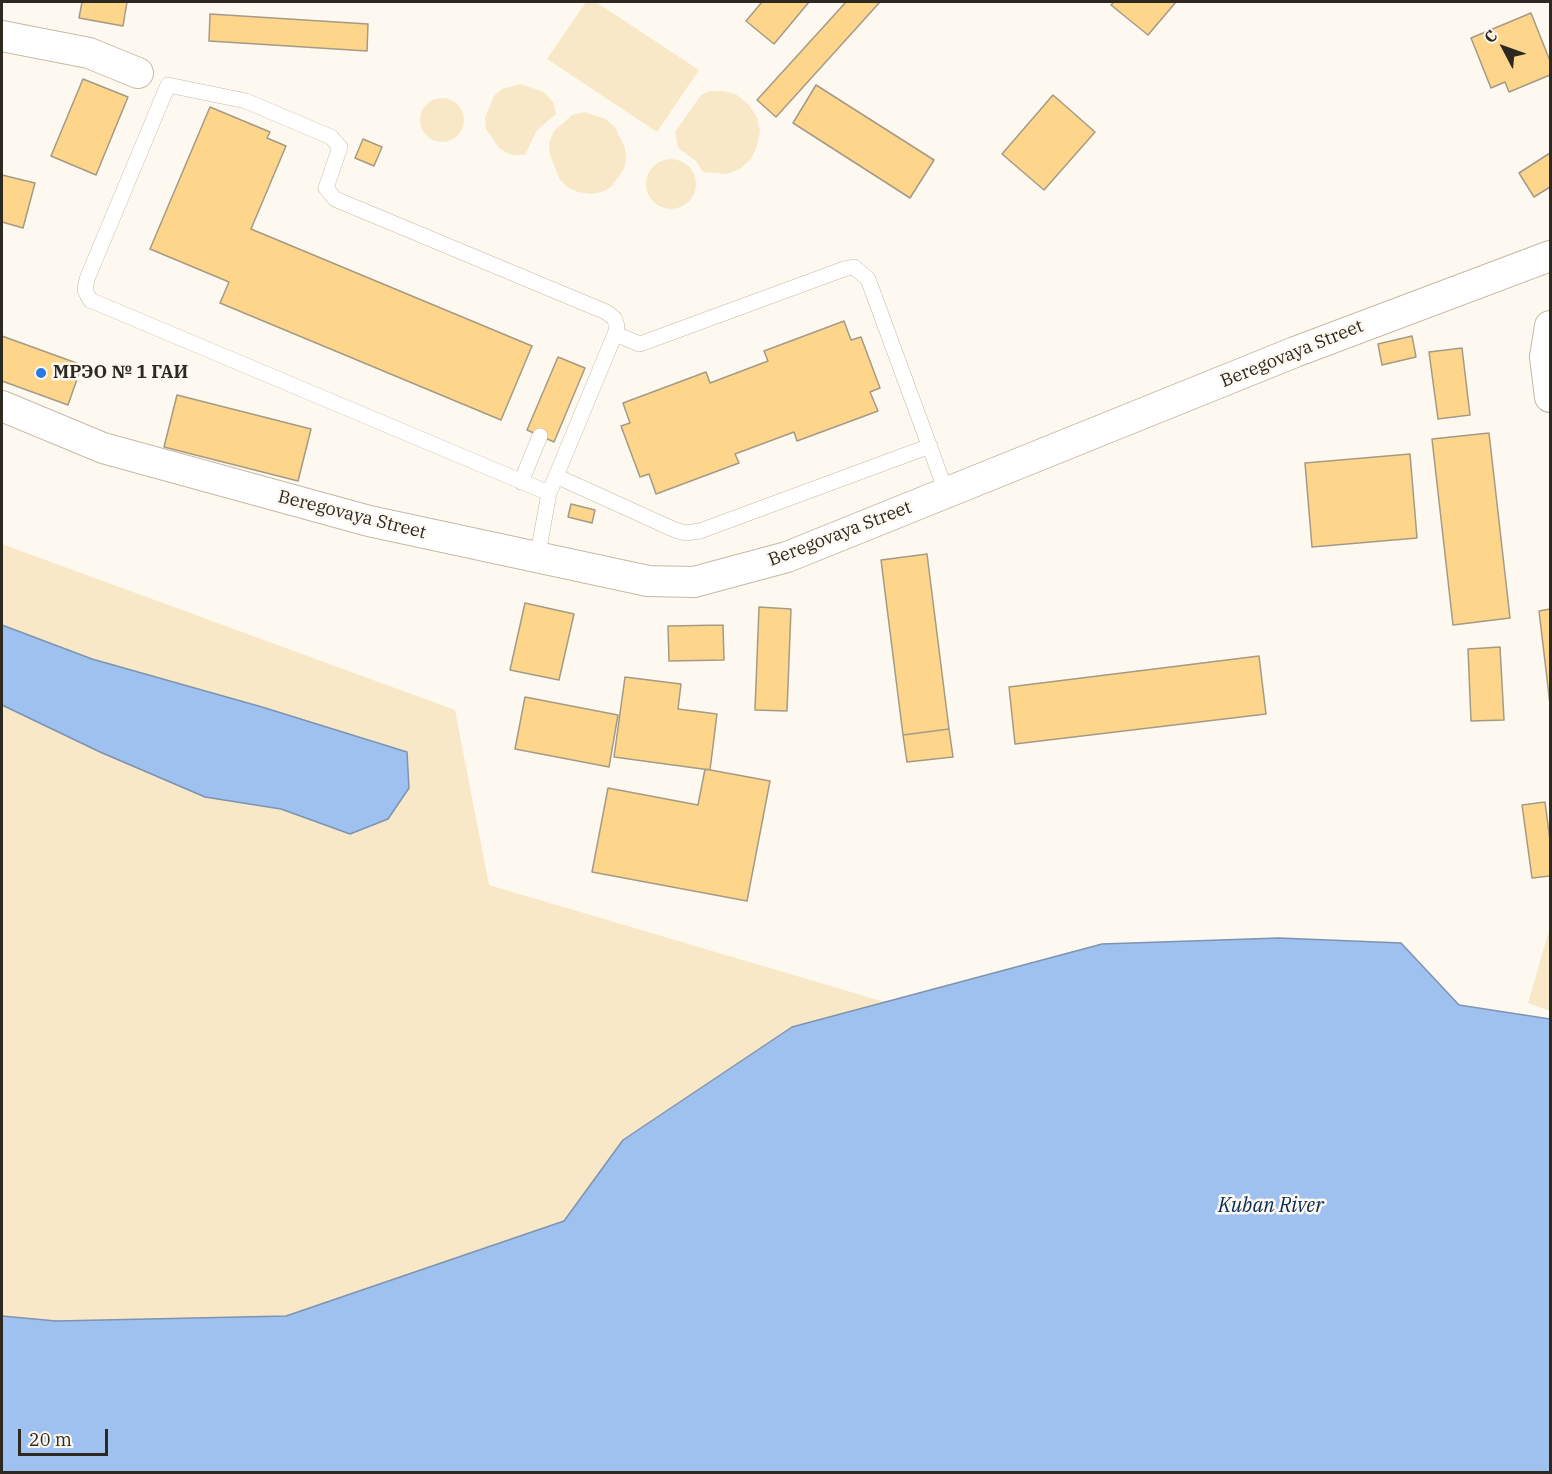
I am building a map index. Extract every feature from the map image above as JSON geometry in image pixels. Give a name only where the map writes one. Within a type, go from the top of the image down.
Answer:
[{"type":"street","points":[[2,36],[89,53],[153,79]]},
{"type":"street","name":"Beregovaya Street","points":[[2,406],[114,451],[369,521],[537,559],[648,581],[694,582],[787,558],[1295,352],[1551,256]]},
{"type":"street","points":[[1551,326],[1545,357],[1551,397]]},
{"type":"lane","points":[[537,559],[549,493],[615,334],[617,326],[614,318],[606,312],[329,195],[327,180],[340,147],[332,137],[246,101],[153,79],[87,279],[85,290],[90,300],[98,306],[549,493]]},
{"type":"lane","points":[[615,334],[640,344],[844,268],[854,267],[868,279],[947,494]]},
{"type":"lane","points":[[521,482],[540,436]]},
{"type":"lane","points":[[556,476],[686,533],[700,531],[930,446]]},
{"type":"shaded area","points":[[586,2],[596,2],[699,70],[657,132],[547,59]]},
{"type":"shaded area","points":[[521,84],[544,92],[553,102],[556,114],[537,130],[525,155],[512,155],[500,149],[486,129],[485,117],[494,96],[502,89]]},
{"type":"shaded area","points":[[709,91],[724,91],[737,95],[749,105],[757,117],[760,131],[751,159],[740,169],[726,174],[703,172],[696,161],[678,148],[675,132],[701,95]]},
{"type":"shaded area","points":[[442,98],[458,104],[464,120],[458,136],[442,142],[426,136],[420,120],[426,104]]},
{"type":"shaded area","points":[[584,112],[606,119],[615,127],[625,148],[626,159],[624,169],[611,187],[602,192],[590,194],[567,187],[559,178],[550,155],[549,143],[554,131],[572,115]]},
{"type":"shaded area","points":[[671,159],[689,166],[696,184],[689,202],[671,209],[653,202],[646,184],[653,166]]},
{"type":"shaded area","points":[[2,544],[455,710],[489,885],[885,1002],[792,1027],[623,1140],[564,1221],[286,1316],[56,1321],[2,1316],[2,705],[100,752],[205,797],[281,809],[350,834],[406,752],[262,707],[92,659],[2,625]]},
{"type":"shaded area","points":[[1550,927],[1550,1011],[1528,1003]]},
{"type":"water","points":[[2,625],[92,659],[262,707],[407,752],[409,788],[388,819],[350,834],[281,809],[205,797],[100,752],[2,705]]},
{"type":"water","name":"Kuban River","points":[[1279,938],[1401,943],[1459,1005],[1550,1019],[1550,1472],[2,1472],[2,1316],[56,1321],[286,1316],[564,1221],[623,1140],[792,1027],[1102,944]]},
{"type":"building","points":[[82,2],[127,2],[123,26],[79,18]]},
{"type":"building","points":[[762,2],[809,2],[774,44],[746,21]]},
{"type":"building","points":[[846,2],[880,2],[776,117],[757,100]]},
{"type":"building","points":[[1114,2],[1176,2],[1148,35],[1111,5]]},
{"type":"building","points":[[1531,13],[1550,61],[1550,75],[1509,92],[1505,82],[1491,88],[1471,38]]},
{"type":"building","points":[[210,14],[368,24],[367,51],[209,41]]},
{"type":"building","points":[[83,79],[128,97],[96,175],[51,156]]},
{"type":"building","points":[[816,85],[934,160],[910,198],[793,123]]},
{"type":"building","points":[[1053,95],[1095,132],[1044,190],[1002,154]]},
{"type":"building","points":[[210,107],[270,132],[267,138],[286,146],[251,229],[532,346],[501,420],[220,303],[229,282],[150,249]]},
{"type":"building","points":[[363,139],[382,147],[374,166],[355,158]]},
{"type":"building","points":[[1550,153],[1550,187],[1534,197],[1519,173]]},
{"type":"building","points":[[2,175],[35,183],[23,228],[2,222]]},
{"type":"building","points":[[844,321],[851,340],[861,337],[880,388],[870,392],[878,411],[797,441],[794,432],[735,454],[739,463],[656,494],[649,474],[640,477],[621,426],[630,423],[623,403],[706,372],[710,383],[768,361],[764,351]]},
{"type":"building","name":"МРЭО № 1 ГАИ","points":[[2,336],[82,365],[68,405],[2,381]]},
{"type":"building","points":[[1412,336],[1416,357],[1382,365],[1378,344]]},
{"type":"building","points":[[1462,348],[1470,415],[1438,419],[1429,352]]},
{"type":"building","points":[[558,357],[585,368],[554,442],[527,430]]},
{"type":"building","points":[[177,395],[311,429],[298,481],[164,447]]},
{"type":"building","points":[[1489,433],[1510,618],[1453,625],[1432,439]]},
{"type":"building","points":[[1410,454],[1417,538],[1312,547],[1305,463]]},
{"type":"building","points":[[571,504],[595,510],[592,523],[568,517]]},
{"type":"building","points":[[927,554],[949,729],[903,735],[881,560]]},
{"type":"building","points":[[525,603],[574,614],[559,680],[510,670]]},
{"type":"building","points":[[759,607],[791,609],[787,711],[755,710]]},
{"type":"building","points":[[1550,609],[1550,704],[1539,611]]},
{"type":"building","points":[[723,625],[724,660],[669,661],[668,626]]},
{"type":"building","points":[[1500,647],[1504,720],[1471,721],[1468,649]]},
{"type":"building","points":[[1259,656],[1266,714],[1015,744],[1009,687]]},
{"type":"building","points":[[625,677],[681,684],[678,709],[717,714],[710,770],[614,757]]},
{"type":"building","points":[[525,697],[618,715],[609,767],[515,749]]},
{"type":"building","points":[[949,729],[953,757],[907,762],[903,735]]},
{"type":"building","points":[[705,769],[770,781],[747,901],[592,872],[608,788],[698,805]]},
{"type":"building","points":[[1545,802],[1550,840],[1550,876],[1532,878],[1522,805]]},
{"type":"place","name":"МРЭО № 1 ГАИ","points":[[41,373]]}]
